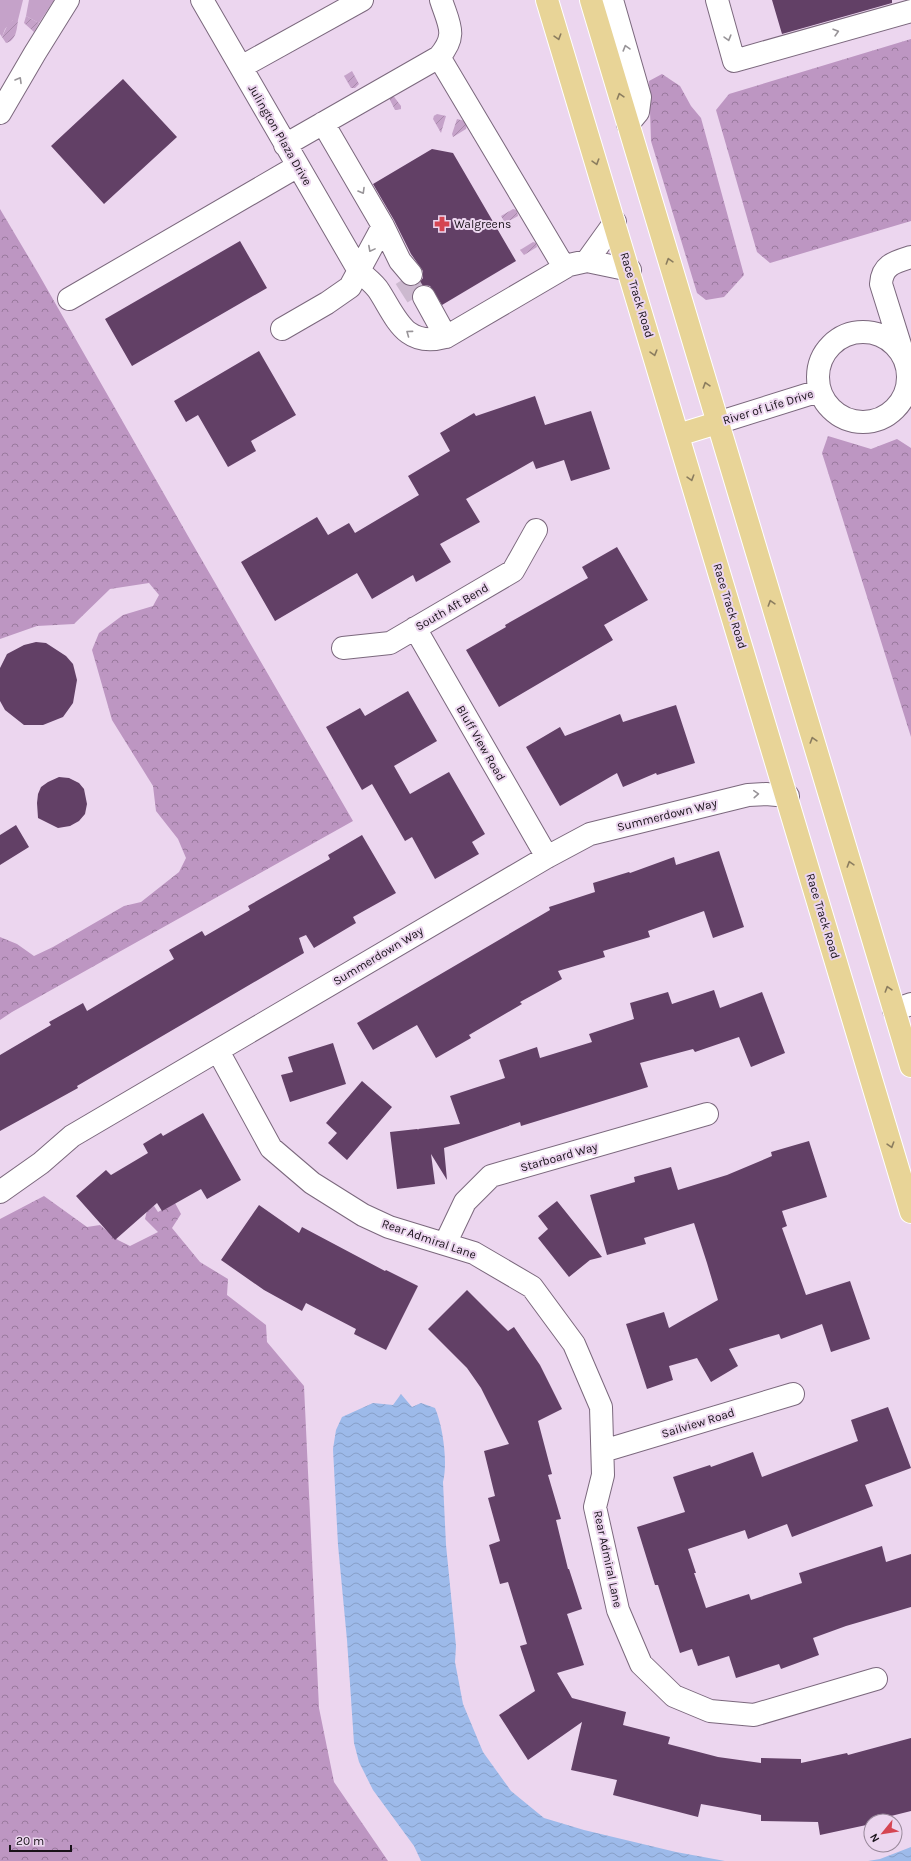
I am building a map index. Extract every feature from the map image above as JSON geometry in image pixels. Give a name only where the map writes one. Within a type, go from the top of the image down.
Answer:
[{"type":"main road","name":"Race Track Road","points":[[547,0],[788,796],[911,1212]]},
{"type":"main road","points":[[591,0],[717,423],[902,1007],[911,1066]]},
{"type":"main road","points":[[678,435],[717,423]]},
{"type":"street","points":[[2,104],[68,0]]},
{"type":"street","name":"Julington Plaza Drive","points":[[202,0],[359,271],[377,289],[399,325],[412,336],[423,340],[435,340],[446,337]]},
{"type":"street","points":[[240,67],[362,0]]},
{"type":"street","points":[[285,145],[439,57],[446,48],[451,36],[441,0]]},
{"type":"street","points":[[612,0],[640,97],[638,112],[628,124]]},
{"type":"street","points":[[717,0],[734,61],[911,11]]},
{"type":"street","points":[[439,57],[564,267]]},
{"type":"street","points":[[323,123],[383,226],[405,271]]},
{"type":"street","points":[[69,299],[298,166]]},
{"type":"street","points":[[587,261],[615,222]]},
{"type":"street","points":[[282,329],[328,303],[350,287],[383,226]]},
{"type":"street","name":"River of Life Drive","points":[[909,372],[894,344],[885,336],[868,331],[858,332],[831,346],[824,355],[818,375],[819,391],[827,404],[838,415],[854,421],[864,422],[874,421],[893,411],[905,398],[909,372],[881,284],[883,274],[891,264],[911,257]]},
{"type":"street","points":[[425,302],[446,337],[564,267],[587,261],[630,270]]},
{"type":"street","name":"River of Life Drive","points":[[717,423],[819,391]]},
{"type":"street","name":"South Aft Bend","points":[[343,648],[390,643],[513,571],[536,530]]},
{"type":"street","name":"Bluff View Road","points":[[415,628],[547,857]]},
{"type":"street","name":"Summerdown Way","points":[[0,1192],[41,1163],[72,1136],[547,857],[590,834],[748,795],[766,794],[788,796]]},
{"type":"street","name":"Rear Admiral Lane","points":[[218,1051],[271,1148],[312,1183],[363,1215],[389,1227],[474,1253],[532,1287],[574,1344],[601,1407],[603,1451],[602,1475],[595,1507],[618,1610],[641,1664],[674,1696],[710,1711],[754,1715],[876,1679]]},
{"type":"street","name":"Starboard Way","points":[[444,1244],[465,1202],[492,1176],[707,1114]]},
{"type":"street","name":"Sailview Road","points":[[603,1451],[793,1394]]},
{"type":"shaded area","points":[[0,0],[23,0],[18,20],[13,20],[5,29],[2,37],[0,34]]},
{"type":"shaded area","points":[[29,0],[54,0],[39,23],[26,16]]},
{"type":"shaded area","points":[[26,16],[39,23],[34,32],[24,23]]},
{"type":"shaded area","points":[[13,20],[18,20],[15,34],[12,40],[6,43],[2,37],[8,24]]},
{"type":"shaded area","points":[[352,71],[359,84],[355,88],[351,88],[344,76]]},
{"type":"shaded area","points":[[392,94],[401,106],[401,109],[395,110],[389,98]]},
{"type":"shaded area","points":[[437,114],[446,116],[441,133],[433,119]]},
{"type":"shaded area","points":[[457,119],[465,121],[467,125],[466,129],[453,137],[452,134]]},
{"type":"shaded area","points":[[513,209],[517,210],[518,216],[505,223],[501,216]]},
{"type":"shaded area","points":[[533,242],[536,243],[537,247],[524,255],[520,250]]},
{"type":"green space","points":[[911,39],[911,221],[770,263],[757,252],[716,110],[729,94]]},
{"type":"green space","points":[[662,74],[680,86],[691,106],[701,118],[744,275],[724,297],[706,300],[697,293],[651,141],[649,81]]},
{"type":"green space","points":[[0,209],[353,821],[0,1020],[0,937],[17,944],[34,956],[53,947],[124,906],[141,902],[179,872],[186,858],[178,839],[156,811],[153,786],[112,720],[92,650],[99,633],[123,615],[153,606],[159,595],[149,583],[110,589],[74,624],[37,626],[0,639]]},
{"type":"green space","points":[[828,436],[871,449],[897,439],[911,448],[911,737],[822,453]]},
{"type":"green space","points":[[44,1196],[87,1227],[100,1225],[118,1240],[130,1246],[158,1232],[145,1219],[147,1210],[154,1206],[158,1212],[175,1203],[181,1214],[172,1228],[200,1262],[228,1279],[227,1295],[266,1325],[267,1342],[304,1386],[319,1708],[334,1782],[388,1861],[0,1861],[0,1219]]},
{"type":"water","points":[[401,1394],[412,1407],[421,1403],[435,1408],[440,1424],[445,1455],[443,1482],[446,1545],[456,1646],[455,1662],[463,1704],[483,1752],[511,1791],[544,1818],[584,1830],[676,1852],[725,1861],[421,1861],[414,1846],[373,1790],[359,1762],[354,1743],[347,1640],[338,1545],[333,1449],[336,1430],[342,1417],[373,1403],[393,1405]]},
{"type":"water","points":[[911,1847],[911,1861],[868,1861],[880,1859],[896,1853],[903,1853],[903,1850]]},
{"type":"building","points":[[772,0],[892,0],[892,3],[782,34]]},
{"type":"building","points":[[123,79],[177,137],[104,204],[51,146]]},
{"type":"building","name":"Walgreens","points":[[432,149],[453,153],[516,261],[442,305],[430,286],[418,286],[412,294],[407,286],[414,286],[419,283],[423,278],[423,271],[411,254],[394,220],[373,184]]},
{"type":"building","points":[[240,241],[267,288],[132,366],[105,319]]},
{"type":"building","points":[[259,351],[296,415],[251,441],[256,451],[228,467],[198,415],[186,422],[174,401]]},
{"type":"building","points":[[535,396],[545,425],[591,411],[610,469],[571,481],[564,460],[536,469],[533,461],[466,499],[480,522],[440,544],[451,562],[416,582],[413,575],[372,599],[357,573],[275,621],[241,562],[317,517],[328,535],[349,523],[355,533],[419,495],[408,476],[450,451],[440,433],[474,413],[476,416]]},
{"type":"building","points":[[617,547],[648,600],[604,625],[613,640],[499,707],[466,650],[506,627],[505,625],[588,578],[582,567]]},
{"type":"building","points":[[36,642],[46,643],[66,656],[73,664],[77,680],[73,703],[63,717],[43,725],[24,725],[5,710],[0,701],[0,668],[7,654],[24,645]]},
{"type":"building","points":[[408,691],[437,741],[394,766],[410,794],[449,772],[485,834],[472,842],[479,854],[435,879],[412,837],[405,841],[372,784],[362,790],[326,727],[360,708],[365,716]]},
{"type":"building","points":[[676,705],[695,763],[657,775],[656,773],[623,787],[617,773],[560,806],[526,747],[560,727],[565,736],[620,714],[623,722]]},
{"type":"building","points":[[59,777],[69,778],[79,783],[84,789],[87,804],[85,814],[79,821],[70,826],[58,828],[38,818],[37,803],[38,794],[41,787]]},
{"type":"building","points":[[16,825],[29,847],[0,865],[0,835]]},
{"type":"building","points":[[362,835],[396,893],[353,917],[356,923],[314,948],[306,935],[299,938],[304,953],[77,1086],[78,1088],[0,1131],[0,1055],[51,1025],[49,1022],[83,1003],[87,1011],[174,959],[169,950],[202,931],[205,936],[250,910],[248,906],[330,859],[328,855]]},
{"type":"building","points":[[719,851],[744,927],[713,938],[704,911],[648,931],[650,937],[603,951],[605,957],[558,971],[562,979],[520,1002],[522,1004],[469,1035],[471,1038],[436,1058],[417,1025],[373,1050],[357,1023],[550,910],[549,907],[595,892],[593,883],[629,872],[630,873],[674,857],[676,865]]},
{"type":"building","points":[[714,990],[720,1008],[762,992],[785,1053],[751,1067],[739,1037],[695,1052],[693,1049],[640,1063],[648,1087],[521,1126],[520,1122],[444,1148],[447,1180],[431,1154],[435,1184],[397,1189],[390,1132],[419,1130],[418,1129],[460,1124],[450,1096],[505,1078],[499,1060],[537,1047],[540,1058],[592,1042],[589,1034],[634,1019],[630,1003],[668,992],[672,1004]]},
{"type":"building","points":[[333,1043],[346,1084],[290,1102],[281,1075],[293,1072],[288,1057]]},
{"type":"building","points":[[362,1081],[392,1107],[347,1160],[328,1143],[337,1133],[326,1123]]},
{"type":"building","points":[[203,1113],[241,1180],[207,1199],[201,1189],[162,1211],[157,1203],[115,1240],[76,1196],[106,1170],[111,1175],[148,1153],[143,1144],[161,1133],[163,1136]]},
{"type":"building","points":[[809,1141],[827,1197],[782,1211],[787,1226],[782,1228],[806,1295],[850,1281],[870,1339],[831,1352],[822,1324],[781,1339],[779,1334],[729,1349],[738,1366],[711,1382],[697,1358],[669,1366],[673,1380],[647,1389],[626,1324],[664,1312],[669,1328],[718,1300],[694,1223],[644,1238],[646,1244],[607,1255],[590,1195],[635,1182],[634,1177],[671,1167],[678,1190],[727,1175],[772,1156],[771,1152]]},
{"type":"building","points":[[557,1201],[602,1257],[590,1260],[569,1277],[538,1238],[548,1229],[538,1216]]},
{"type":"building","points":[[259,1205],[299,1233],[302,1227],[385,1271],[386,1270],[418,1286],[386,1350],[354,1334],[356,1329],[306,1303],[302,1311],[264,1290],[221,1260]]},
{"type":"building","points":[[467,1290],[508,1331],[514,1327],[540,1365],[562,1409],[538,1421],[552,1474],[548,1475],[561,1519],[556,1520],[568,1569],[582,1609],[567,1614],[584,1665],[557,1673],[572,1698],[626,1712],[623,1725],[670,1737],[668,1744],[718,1757],[761,1763],[761,1758],[801,1759],[801,1763],[847,1753],[848,1755],[911,1738],[911,1811],[903,1813],[863,1813],[863,1826],[820,1835],[818,1822],[761,1821],[761,1815],[701,1804],[698,1817],[613,1795],[617,1780],[571,1770],[582,1722],[528,1760],[499,1715],[535,1691],[520,1646],[527,1644],[508,1582],[500,1584],[489,1545],[500,1541],[488,1498],[495,1496],[484,1451],[509,1444],[481,1388],[467,1368],[428,1329]]},
{"type":"building","points":[[888,1407],[911,1468],[865,1485],[873,1506],[792,1537],[787,1524],[748,1539],[745,1530],[688,1549],[696,1573],[694,1573],[706,1608],[749,1594],[751,1600],[802,1583],[799,1573],[882,1546],[886,1562],[911,1554],[911,1607],[846,1626],[813,1638],[819,1655],[781,1669],[779,1664],[736,1678],[729,1656],[698,1666],[692,1649],[680,1653],[658,1585],[655,1585],[637,1527],[685,1512],[673,1477],[710,1465],[711,1467],[753,1452],[762,1477],[858,1441],[851,1420]]},
{"type":"tunnel","points":[[405,278],[419,300]]},
{"type":"place","name":"Walgreens","points":[[442,224]]}]
